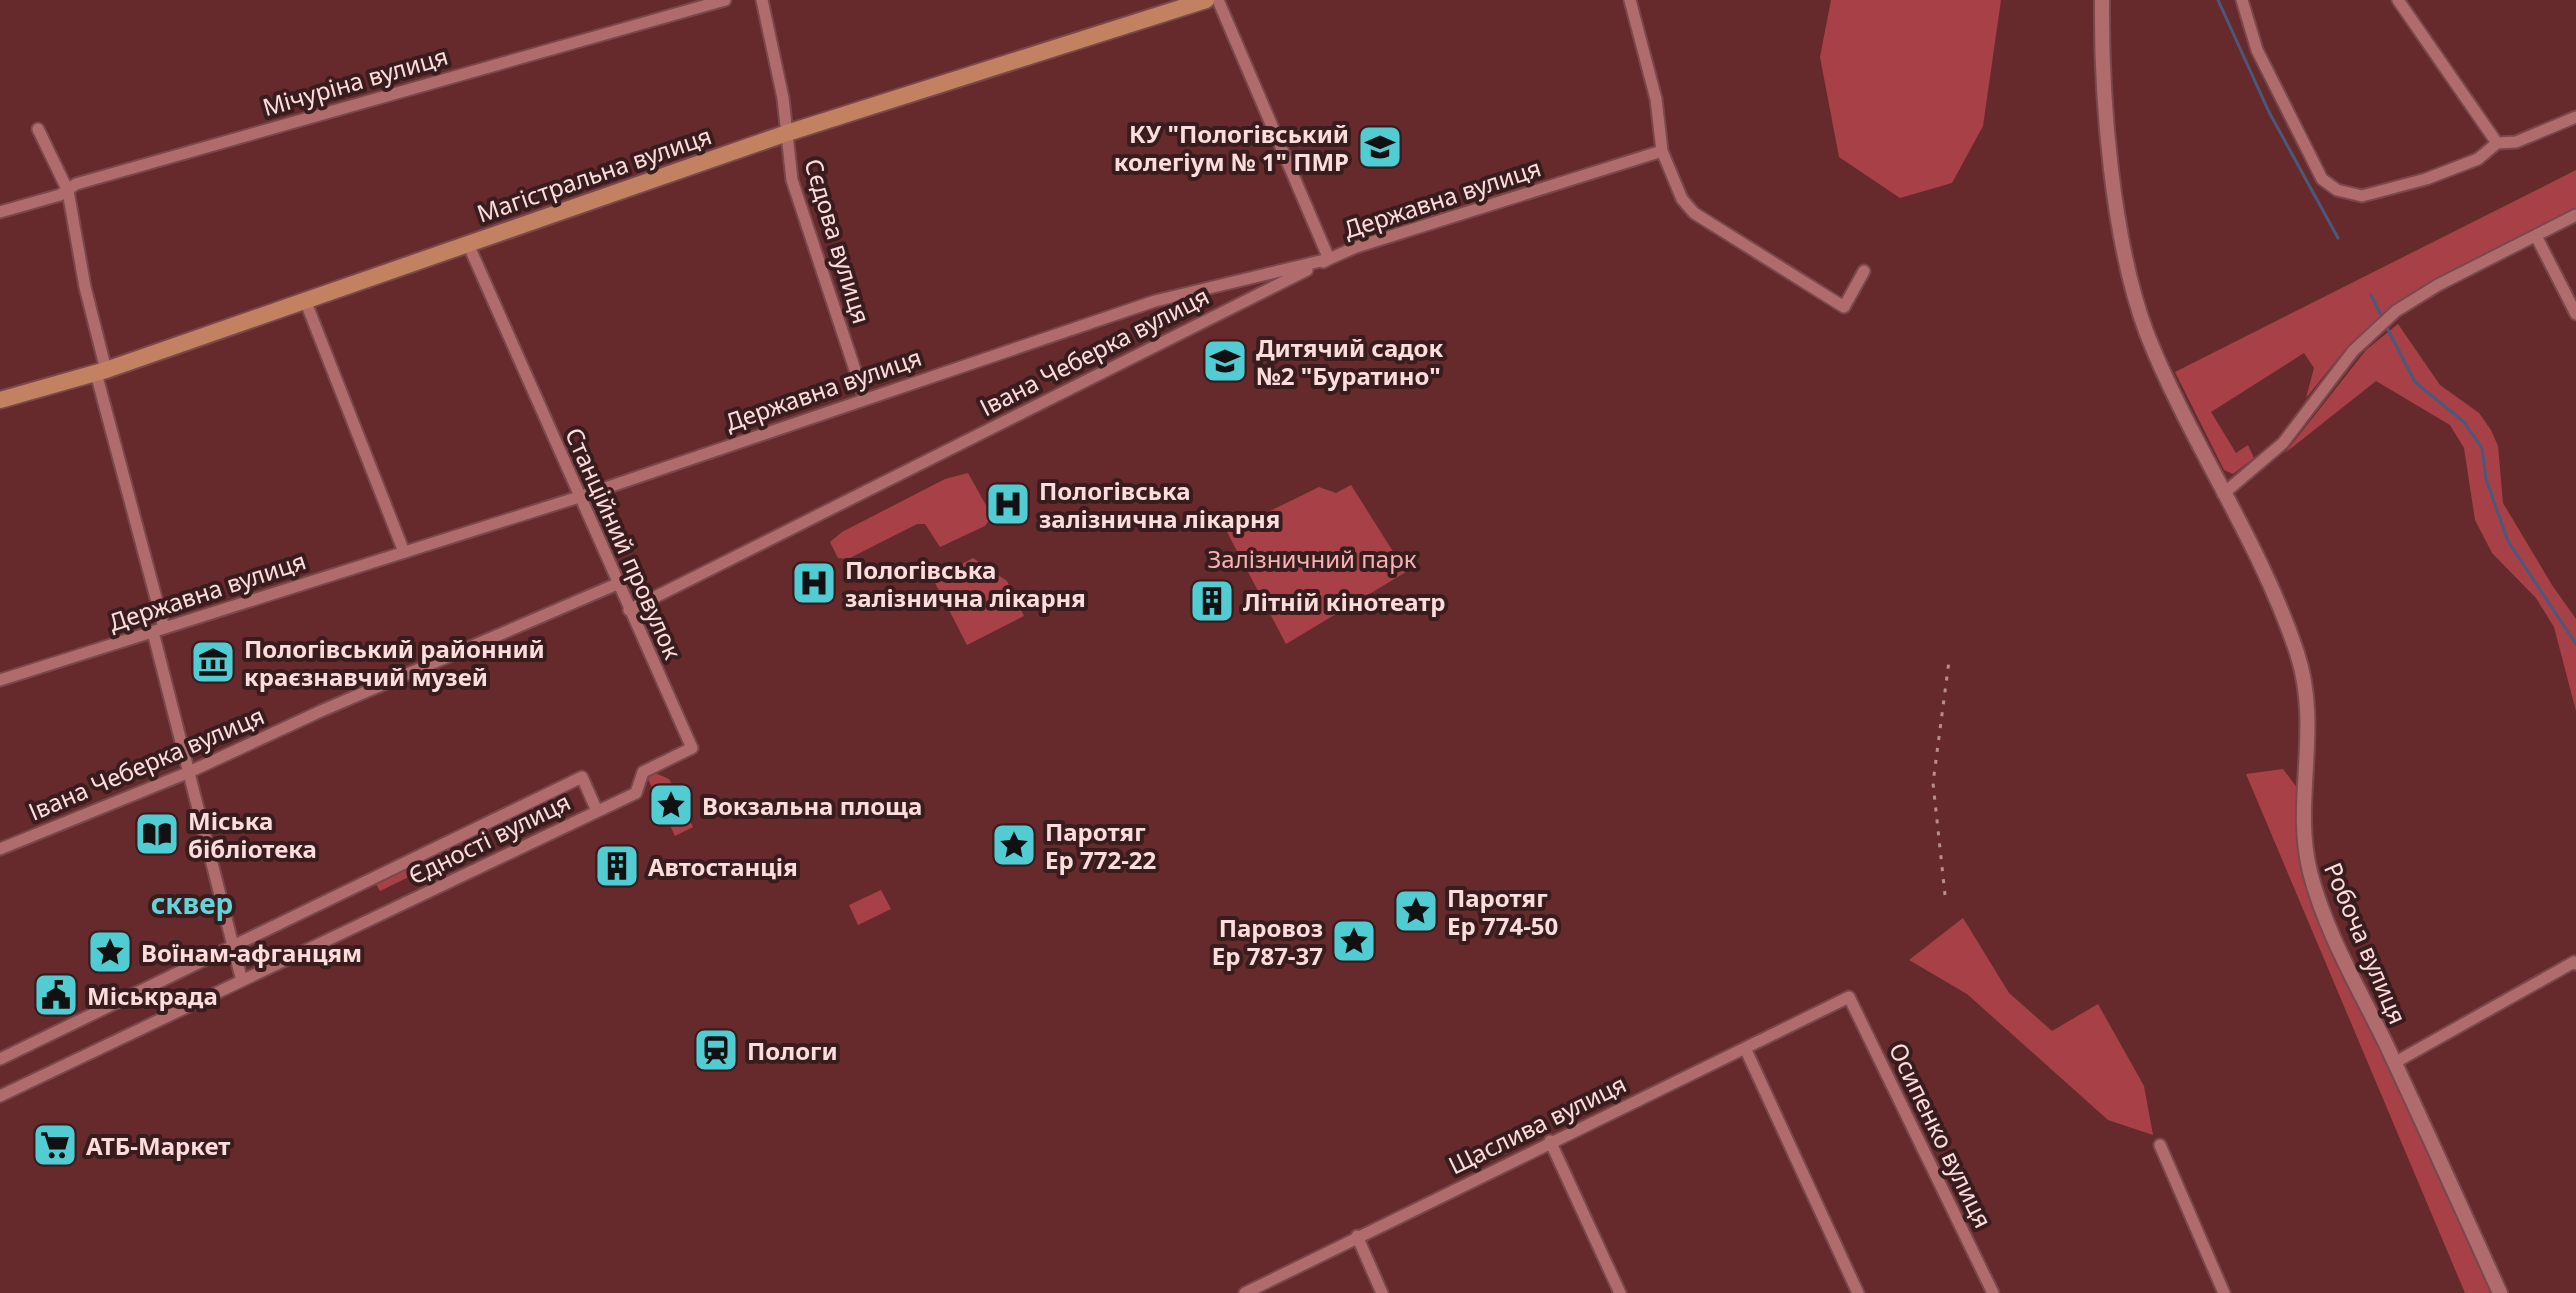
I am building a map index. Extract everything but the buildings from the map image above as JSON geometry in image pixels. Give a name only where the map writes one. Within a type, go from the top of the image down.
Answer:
[{"type":"main road","name":"Магістральна вулиця","points":[[0,400],[101,371],[787,133],[1206,0]]},
{"type":"street","name":"Мічуріна вулиця","points":[[0,212],[68,191],[76,184],[725,0]]},
{"type":"street","name":"Сєдова вулиця","points":[[762,0],[783,98],[792,180],[864,397]]},
{"type":"street","points":[[1218,0],[1329,259]]},
{"type":"street","points":[[1630,0],[1656,99],[1662,151],[1672,180],[1694,213],[1844,307],[1864,271]]},
{"type":"street","name":"Робоча вулиця","points":[[2102,0],[2102,68],[2111,153],[2123,240],[2146,332],[2282,613],[2305,686],[2310,732],[2305,836],[2311,876],[2331,929],[2500,1293]]},
{"type":"street","points":[[2242,0],[2257,50],[2322,179],[2337,190],[2362,196],[2426,179],[2478,159],[2497,143],[2516,142],[2576,117]]},
{"type":"street","points":[[2398,0],[2497,143]]},
{"type":"street","points":[[38,129],[68,191],[101,371],[187,773],[242,981]]},
{"type":"street","name":"Державна вулиця","points":[[0,680],[579,497],[864,397],[1168,297],[1329,259],[1662,151]]},
{"type":"street","points":[[2223,494],[2283,443],[2353,351],[2396,311],[2438,285],[2576,215]]},
{"type":"street","points":[[2536,236],[2576,314]]},
{"type":"street","name":"Станційний провулок","points":[[468,244],[692,748],[643,772],[636,793],[597,811]]},
{"type":"street","name":"Івана Чеберка вулиця","points":[[629,610],[1329,259]]},
{"type":"street","points":[[305,300],[404,552]]},
{"type":"street","name":"Івана Чеберка вулиця","points":[[0,849],[187,773],[321,711],[617,584]]},
{"type":"street","name":"Єдності вулиця","points":[[0,1059],[582,777],[597,811],[0,1096]]},
{"type":"street","points":[[2394,1063],[2574,962],[2576,964]]},
{"type":"street","name":"Щаслива вулиця","points":[[1245,1293],[1849,997]]},
{"type":"street","name":"Осипенко вулиця","points":[[1849,997],[1993,1293]]},
{"type":"street","points":[[1745,1048],[1858,1293]]},
{"type":"street","points":[[1550,1141],[1620,1293]]},
{"type":"street","points":[[2160,1145],[2224,1293]]},
{"type":"street","points":[[1357,1236],[1382,1293]]},
{"type":"green space","points":[[1831,0],[2001,0],[1983,126],[1952,183],[1900,198],[1839,157],[1820,57]]},
{"type":"green space","points":[[2576,170],[2576,211],[2400,301],[2344,351],[2306,398],[2314,368],[2304,353],[2211,412],[2236,453],[2248,445],[2254,458],[2233,474],[2224,470],[2175,372]]},
{"type":"green space","points":[[2398,324],[2440,385],[2479,413],[2491,430],[2498,446],[2503,503],[2576,619],[2576,711],[2554,627],[2536,598],[2492,553],[2475,520],[2464,448],[2450,425],[2376,381],[2285,453],[2366,350]]},
{"type":"green space","points":[[968,473],[992,516],[985,526],[940,547],[925,524],[917,524],[848,559],[838,558],[830,542],[842,532],[945,479]]},
{"type":"green space","name":"Залізничний парк","points":[[1351,485],[1406,572],[1286,644],[1227,532],[1319,487],[1336,493]]},
{"type":"green space","points":[[973,558],[1007,581],[1024,616],[967,645],[933,579]]},
{"type":"green space","points":[[2283,769],[2298,789],[2296,832],[2307,887],[2496,1293],[2465,1293],[2246,774]]},
{"type":"green space","points":[[653,772],[669,779],[693,827],[675,836],[646,775]]},
{"type":"green space","points":[[454,846],[458,853],[380,891],[376,884]]},
{"type":"green space","points":[[881,890],[891,909],[858,925],[849,905]]},
{"type":"green space","points":[[1963,918],[2009,993],[2052,1031],[2098,1004],[2144,1086],[2153,1135],[2108,1120],[1967,994],[1909,960]]},
{"type":"waterway","points":[[2218,0],[2269,112],[2338,238]]},
{"type":"waterway","points":[[2371,295],[2382,317]]},
{"type":"waterway","points":[[2385,324],[2415,382],[2464,422],[2482,448],[2486,479],[2508,541],[2576,644]]},
{"type":"railway","points":[[1945,895],[1933,783],[1949,661]]},
{"type":"place","name":"КУ \"Пологівський колегіум № 1\" ПМР","points":[[1380,147]]},
{"type":"place","name":"Дитячий садок №2 \"Буратино\"","points":[[1225,361]]},
{"type":"place","name":"Пологівська залізнична лікарня","points":[[1008,504]]},
{"type":"place","name":"Пологiвська залiзнична лiкарня","points":[[814,583]]},
{"type":"place","name":"Літній кінотеатр","points":[[1212,601]]},
{"type":"place","name":"Пологівський районний краєзнавчий музей","points":[[213,662]]},
{"type":"place","name":"Вокзальна площа","points":[[671,805]]},
{"type":"place","name":"Міська бібліотека","points":[[157,834]]},
{"type":"place","name":"Паротяг Ер 772-22","points":[[1014,845]]},
{"type":"place","name":"Автостанція","points":[[617,866]]},
{"type":"place","name":"Паротяг Ер 774-50","points":[[1416,911]]},
{"type":"place","name":"Паровоз Ер 787-37","points":[[1354,941]]},
{"type":"place","name":"Воїнам-афганцям","points":[[110,952]]},
{"type":"place","name":"Міськрада","points":[[56,995]]},
{"type":"place","name":"Пологи","points":[[716,1050]]},
{"type":"place","name":"АТБ-Маркет","points":[[55,1145]]},
{"type":"district","name":"сквер","points":[[192,903]]}]
